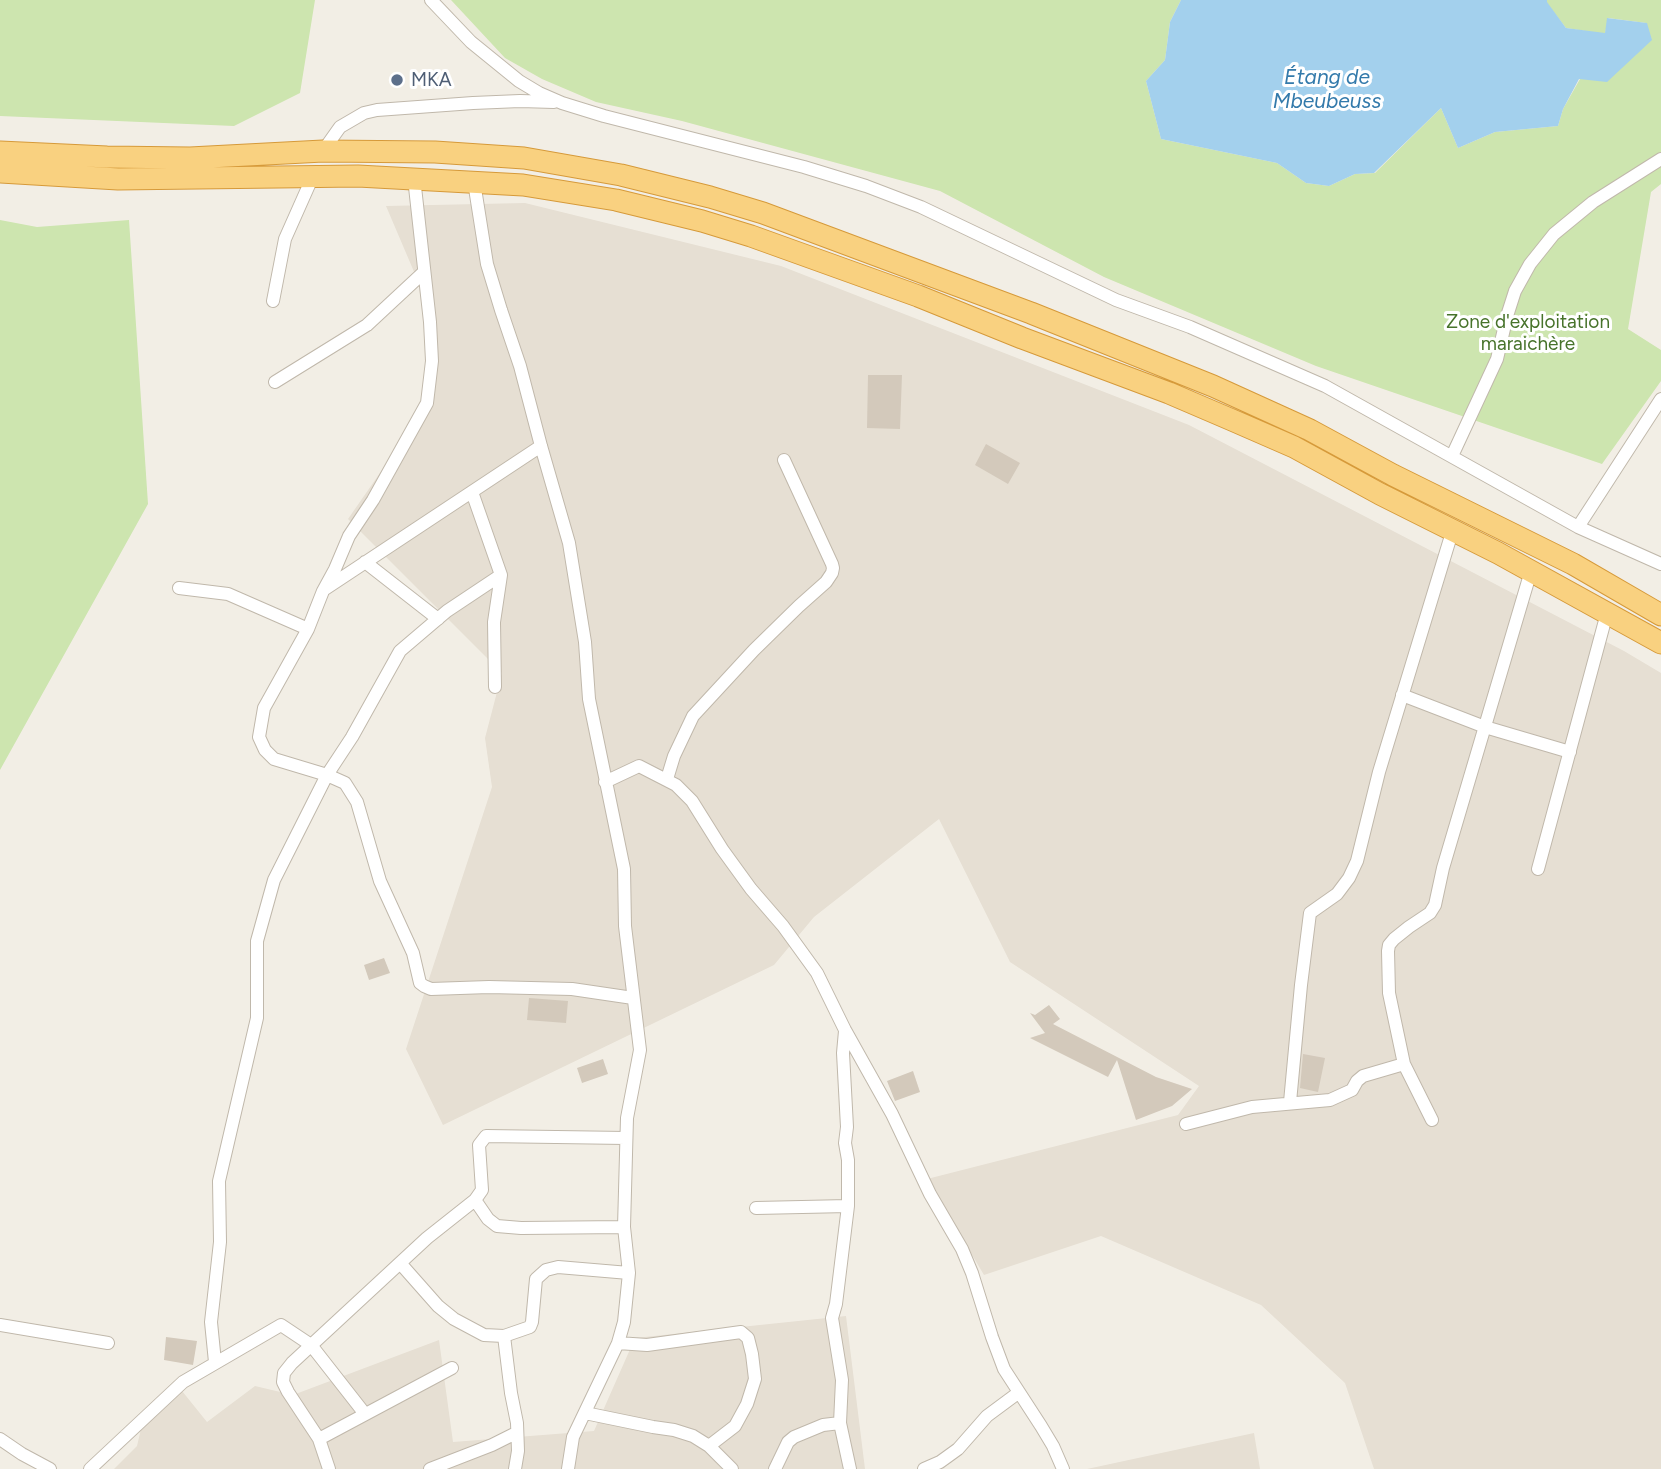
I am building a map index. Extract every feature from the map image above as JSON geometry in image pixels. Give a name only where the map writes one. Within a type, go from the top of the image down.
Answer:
[{"type":"highway","points":[[0,152],[190,158],[323,151],[435,152],[524,158],[621,175],[710,197],[763,213],[1031,313],[1237,397],[1310,430],[1393,475],[1573,564],[1661,615]]},
{"type":"highway","points":[[0,172],[118,179],[358,176],[523,185],[615,200],[702,221],[918,296],[1169,393],[1294,447],[1380,494],[1453,529],[1661,643]]},
{"type":"street","points":[[431,0],[471,42],[519,81],[562,103],[804,167],[921,207],[1116,300],[1190,327],[1325,386],[1578,527],[1661,564]]},
{"type":"street","points":[[323,151],[340,127],[365,113],[377,110],[520,101],[562,103]]},
{"type":"street","points":[[1452,456],[1497,359],[1515,291],[1530,264],[1554,234],[1593,202],[1661,159]]},
{"type":"street","points":[[273,301],[285,239],[313,176]]},
{"type":"street","points":[[414,178],[432,361],[427,404],[349,536],[308,629],[264,708],[259,737],[265,750],[274,758],[345,783],[357,802],[380,881],[413,953],[424,986],[431,989],[572,989],[633,998]]},
{"type":"street","points":[[474,183],[487,264],[520,366],[569,543],[584,642],[589,699],[624,869],[625,926],[640,1050],[626,1118],[624,1227],[629,1273],[624,1322],[618,1343],[573,1437],[568,1469]]},
{"type":"street","points":[[275,382],[367,325],[424,272]]},
{"type":"street","points":[[1578,527],[1661,399]]},
{"type":"street","points":[[323,590],[541,446]]},
{"type":"street","points":[[667,779],[674,755],[693,716],[754,650],[826,582],[834,568],[784,460]]},
{"type":"street","points":[[472,492],[501,575],[494,622],[495,687]]},
{"type":"street","points":[[1290,1102],[1310,913],[1337,894],[1357,861],[1379,772],[1453,529]]},
{"type":"street","points":[[365,562],[438,619]]},
{"type":"street","points":[[1432,1120],[1404,1064],[1389,993],[1389,945],[1430,913],[1435,905],[1443,868],[1531,571]]},
{"type":"street","points":[[215,1362],[211,1322],[220,1242],[219,1181],[257,1018],[257,941],[274,880],[327,775],[352,737],[400,651],[447,611],[501,575]]},
{"type":"street","points":[[179,588],[228,594],[308,629]]},
{"type":"street","points":[[1538,869],[1607,613]]},
{"type":"street","points":[[1402,695],[1485,727],[1570,752]]},
{"type":"street","points":[[605,782],[639,766],[676,785],[692,801],[734,865],[817,973],[892,1114],[930,1194],[962,1249],[1004,1369],[1053,1446],[1063,1469]]},
{"type":"street","points":[[845,1030],[843,1053],[848,1206],[832,1318],[842,1380],[840,1423],[850,1469]]},
{"type":"street","points":[[1186,1124],[1252,1107],[1329,1100],[1348,1093],[1363,1076],[1404,1064]]},
{"type":"street","points":[[329,1469],[319,1439],[288,1392],[284,1373],[400,1263],[475,1200],[482,1190],[478,1145],[486,1136],[626,1138]]},
{"type":"street","points":[[475,1200],[488,1219],[497,1226],[624,1227]]},
{"type":"street","points":[[756,1208],[848,1206]]},
{"type":"street","points":[[400,1263],[454,1320],[484,1335],[505,1336],[530,1327],[536,1279],[546,1270],[558,1267],[629,1273]]},
{"type":"street","points":[[0,1325],[107,1343]]},
{"type":"street","points":[[90,1469],[183,1382],[281,1325],[312,1345],[365,1414]]},
{"type":"street","points":[[618,1343],[647,1345],[741,1332],[748,1338],[755,1379],[747,1404],[735,1426],[709,1446]]},
{"type":"street","points":[[505,1336],[517,1423],[518,1451],[515,1469]]},
{"type":"street","points":[[319,1439],[452,1368]]},
{"type":"street","points":[[924,1469],[958,1449],[987,1416],[1018,1393]]},
{"type":"street","points":[[585,1413],[693,1436],[709,1446],[733,1469]]},
{"type":"street","points":[[775,1469],[794,1437],[823,1425],[840,1423]]},
{"type":"street","points":[[430,1469],[516,1433]]},
{"type":"street","points":[[0,1439],[50,1469]]},
{"type":"shaded area","points":[[525,203],[781,266],[1189,425],[1624,651],[1661,673],[1661,1469],[1374,1469],[1345,1383],[1261,1305],[1101,1236],[984,1275],[927,1179],[1178,1115],[1199,1086],[1010,962],[939,819],[814,917],[774,965],[443,1125],[406,1049],[492,787],[485,738],[502,673],[348,519],[432,398],[435,321],[386,206]]},
{"type":"shaded area","points":[[846,1316],[865,1469],[114,1469],[137,1446],[145,1412],[174,1381],[207,1422],[255,1386],[293,1395],[439,1340],[453,1442],[594,1431],[635,1338]]},
{"type":"shaded area","points":[[1254,1433],[1260,1469],[1087,1469]]},
{"type":"green space","points":[[0,0],[315,0],[300,93],[234,126],[0,116]]},
{"type":"green space","name":"Zone d'exploitation maraichère","points":[[451,0],[1181,0],[1170,22],[1165,60],[1146,81],[1161,139],[1277,163],[1306,183],[1329,186],[1355,174],[1375,173],[1441,108],[1458,148],[1495,132],[1558,126],[1563,109],[1580,79],[1646,23],[1608,18],[1605,34],[1566,28],[1547,0],[1661,0],[1661,184],[1651,192],[1628,329],[1661,350],[1661,381],[1602,464],[1316,366],[1104,277],[940,191],[682,121],[596,102],[542,79],[505,58]]},
{"type":"green space","points":[[0,220],[37,227],[129,220],[148,504],[0,770]]},
{"type":"water","name":"Étang de Mbeubeuss","points":[[1181,0],[1547,0],[1566,28],[1605,33],[1607,18],[1647,23],[1652,40],[1607,82],[1579,79],[1563,109],[1558,126],[1495,132],[1458,148],[1441,108],[1374,173],[1355,174],[1329,186],[1306,183],[1277,163],[1161,139],[1146,81],[1165,60],[1170,22]]},
{"type":"building","points":[[868,375],[902,375],[900,429],[867,428]]},
{"type":"building","points":[[986,444],[1020,463],[1008,484],[975,465]]},
{"type":"building","points":[[384,958],[390,973],[369,980],[364,965]]},
{"type":"building","points":[[529,998],[568,1001],[566,1023],[527,1020]]},
{"type":"building","points":[[1049,1005],[1060,1019],[1053,1024],[1156,1077],[1192,1089],[1172,1106],[1136,1120],[1117,1060],[1108,1077],[1030,1038],[1045,1033],[1030,1013],[1035,1015]]},
{"type":"building","points":[[1303,1054],[1325,1058],[1318,1092],[1300,1088]]},
{"type":"building","points":[[603,1059],[608,1074],[582,1083],[577,1068]]},
{"type":"building","points":[[913,1071],[920,1092],[895,1101],[887,1081]]},
{"type":"building","points":[[166,1337],[197,1341],[193,1365],[164,1360]]},
{"type":"place","name":"MKA","points":[[397,80]]}]
